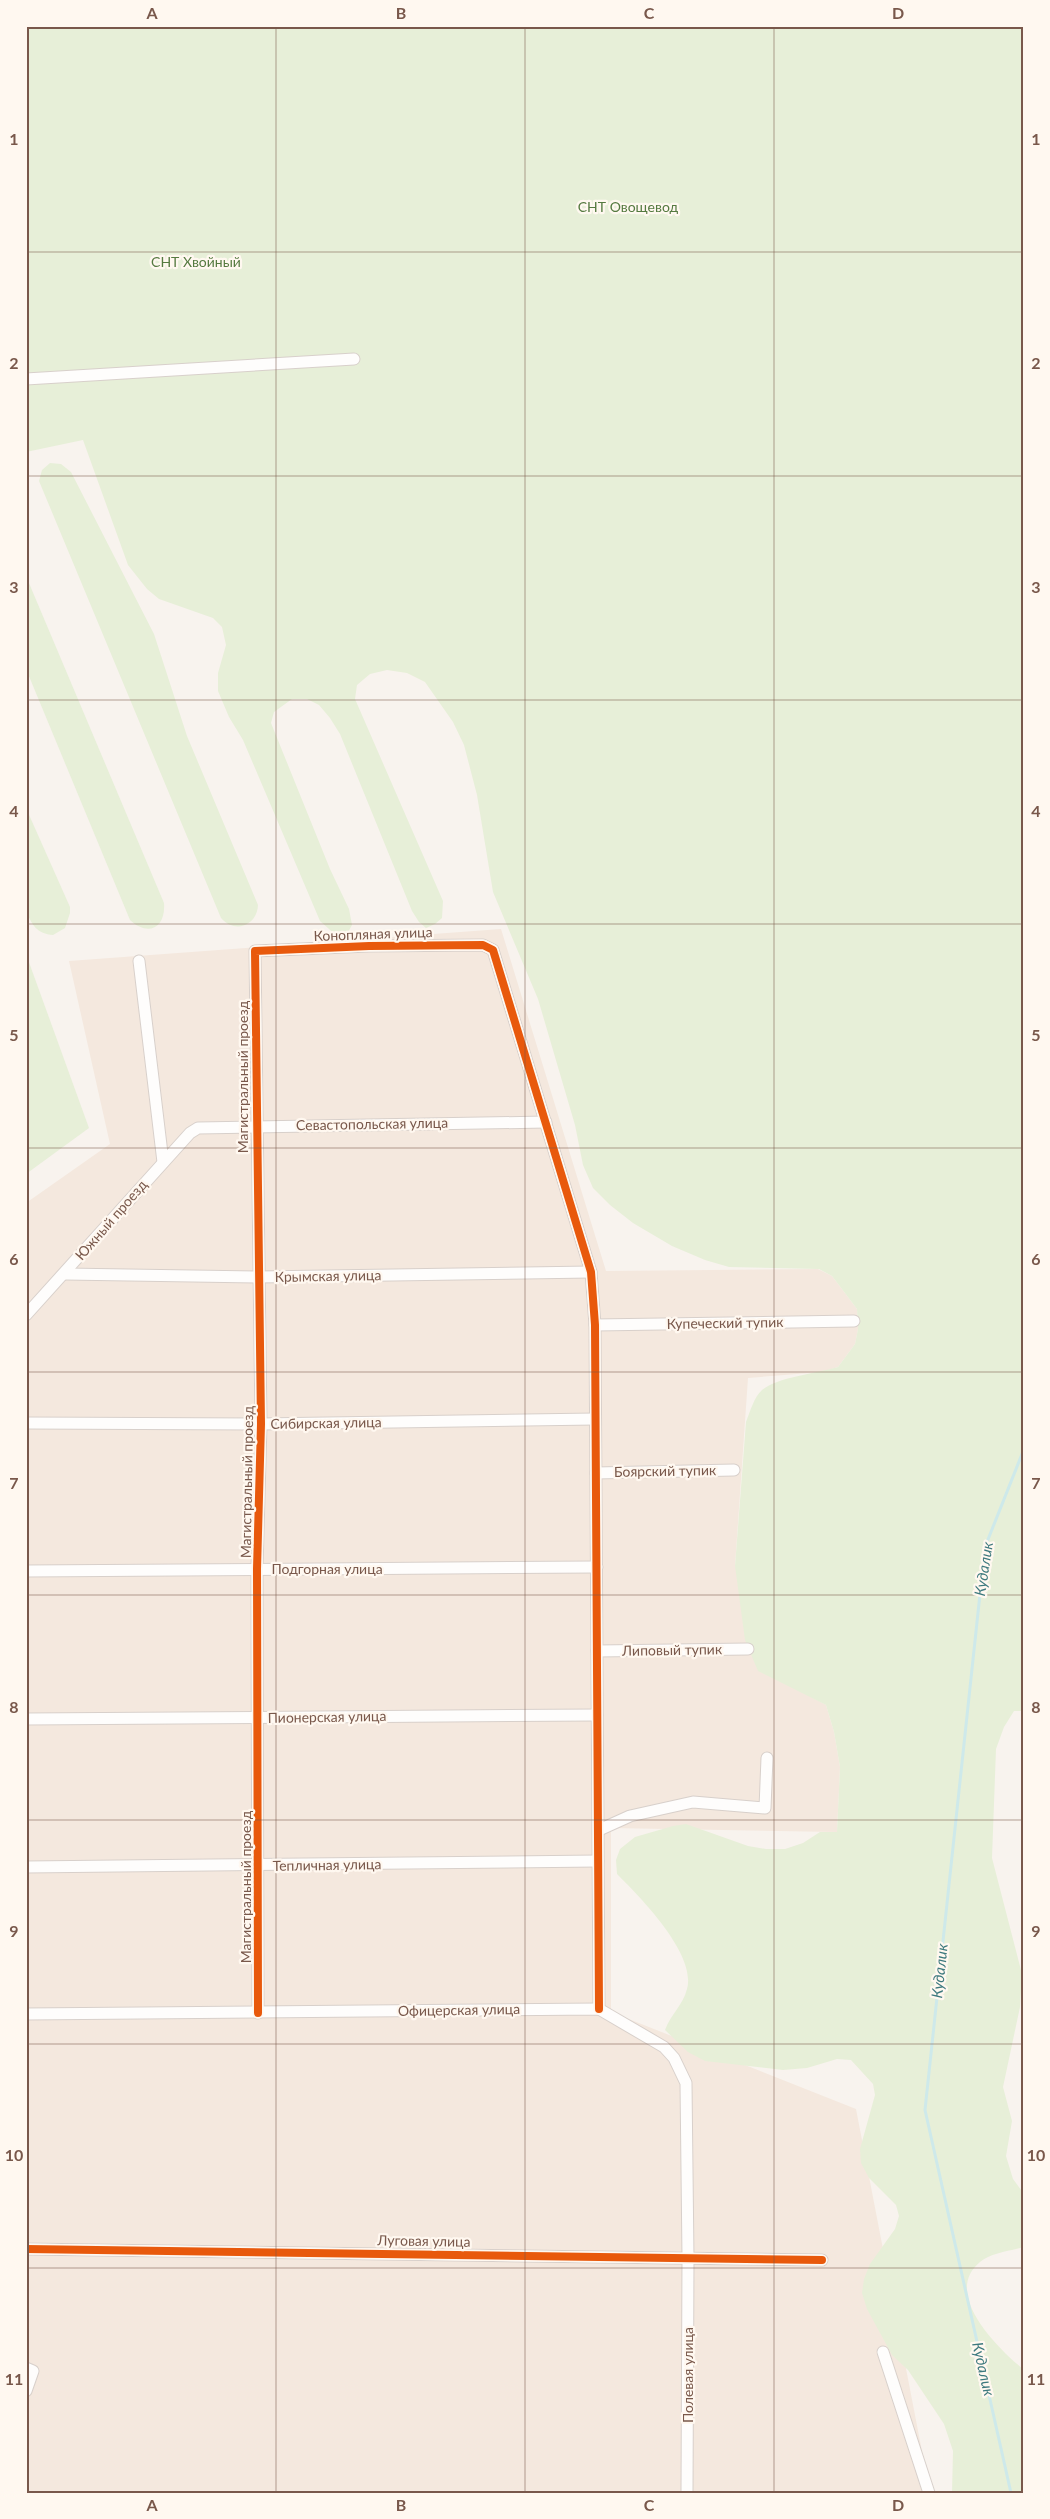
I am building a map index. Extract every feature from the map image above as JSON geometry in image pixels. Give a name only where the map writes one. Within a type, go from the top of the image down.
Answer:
[{"type":"street","points":[[26,379],[354,358]]},
{"type":"street","name":"Конопляная улица","points":[[255,951],[387,945],[484,945],[491,948],[546,1122]]},
{"type":"street","name":"Магистральный проезд","points":[[255,951],[261,1424],[257,1569],[258,2013]]},
{"type":"street","points":[[139,962],[163,1162]]},
{"type":"street","points":[[546,1122],[591,1272],[595,1326],[599,2009],[664,2047],[674,2058],[686,2083],[688,2258]]},
{"type":"street","name":"Севастопольская улица","points":[[198,1128],[546,1122]]},
{"type":"street","name":"Южный проезд","points":[[26,1315],[65,1274],[105,1226],[163,1162],[190,1133],[198,1128]]},
{"type":"street","name":"Крымская улица","points":[[65,1274],[258,1277],[591,1272]]},
{"type":"street","name":"Купеческий тупик","points":[[595,1326],[854,1321]]},
{"type":"street","name":"Сибирская улица","points":[[26,1423],[261,1424],[595,1419]]},
{"type":"street","name":"Боярский тупик","points":[[596,1473],[734,1470]]},
{"type":"street","name":"Подгорная улица","points":[[26,1571],[597,1567]]},
{"type":"street","name":"Липовый тупик","points":[[596,1651],[748,1649]]},
{"type":"street","name":"Пионерская улица","points":[[26,1719],[597,1715]]},
{"type":"street","points":[[599,1830],[630,1816],[693,1802],[765,1808],[767,1758]]},
{"type":"street","name":"Тепличная улица","points":[[26,1867],[598,1861]]},
{"type":"street","name":"Офицерская улица","points":[[26,2014],[599,2009]]},
{"type":"street","name":"Луговая улица","points":[[26,2249],[822,2260]]},
{"type":"street","name":"Полевая улица","points":[[687,2493],[688,2258]]},
{"type":"street","points":[[883,2352],[929,2493]]},
{"type":"street","points":[[26,2368],[33,2371],[26,2392]]},
{"type":"shaded area","points":[[501,929],[606,1271],[818,1269],[832,1276],[857,1309],[858,1329],[855,1344],[838,1367],[822,1372],[748,1378],[735,1566],[788,1684],[826,1705],[834,1732],[840,1767],[837,1832],[611,1828],[611,2012],[856,2109],[930,2493],[26,2493],[26,1203],[110,1144],[69,961]]},
{"type":"green space","points":[[26,26],[1024,26],[1024,1711],[1014,1711],[1004,1727],[996,1749],[992,1858],[1022,1974],[1020,2007],[1003,2087],[1012,2121],[1006,2156],[1013,2179],[1024,2194],[1024,2247],[995,2254],[984,2259],[970,2275],[967,2289],[970,2305],[978,2320],[1001,2349],[1024,2370],[1024,2493],[952,2493],[953,2451],[944,2424],[908,2370],[892,2355],[867,2309],[862,2293],[864,2279],[870,2264],[895,2229],[899,2216],[896,2205],[869,2178],[861,2163],[860,2149],[875,2095],[873,2084],[851,2060],[837,2059],[807,2068],[783,2070],[705,2061],[688,2052],[665,2030],[683,2000],[687,1989],[688,1975],[683,1959],[664,1927],[639,1896],[617,1874],[616,1860],[620,1849],[635,1837],[673,1826],[686,1824],[748,1846],[766,1849],[785,1849],[803,1843],[820,1832],[837,1832],[840,1767],[834,1732],[826,1705],[758,1671],[745,1640],[735,1566],[746,1422],[754,1401],[762,1390],[778,1382],[838,1367],[855,1344],[858,1329],[857,1309],[832,1276],[819,1269],[729,1267],[705,1260],[672,1246],[633,1223],[610,1205],[593,1188],[583,1165],[575,1125],[538,999],[493,892],[477,795],[464,745],[453,722],[425,682],[407,673],[387,670],[370,674],[357,685],[355,699],[443,901],[442,918],[426,928],[419,922],[412,911],[340,734],[319,705],[307,699],[292,699],[274,712],[271,723],[330,869],[349,909],[352,925],[346,936],[338,937],[320,921],[243,740],[229,717],[218,691],[218,673],[226,645],[222,627],[213,618],[159,599],[147,589],[128,565],[83,440],[26,452]]},
{"type":"green space","points":[[50,463],[61,464],[71,472],[154,634],[187,736],[258,905],[257,912],[250,923],[233,926],[221,918],[39,481],[42,470]]},
{"type":"green space","points":[[26,576],[164,903],[162,919],[159,924],[149,929],[143,928],[130,920],[26,669]]},
{"type":"green space","points":[[26,808],[70,907],[65,928],[53,935],[39,931],[30,921],[26,911]]},
{"type":"green space","points":[[26,954],[89,1128],[26,1174]]},
{"type":"waterway","name":"Кудалик","points":[[1011,2493],[925,2110],[985,1547],[1024,1449]]},
{"type":"cycle path","points":[[258,2013],[257,1569],[261,1424],[255,951],[369,946],[483,945],[493,950],[591,1272],[595,1325],[599,2009]]},
{"type":"cycle path","points":[[26,2249],[822,2260]]},
{"type":"park label","name":"СНТ Овощевод","points":[[628,207]]},
{"type":"park label","name":"СНТ Хвойный","points":[[196,262]]}]
